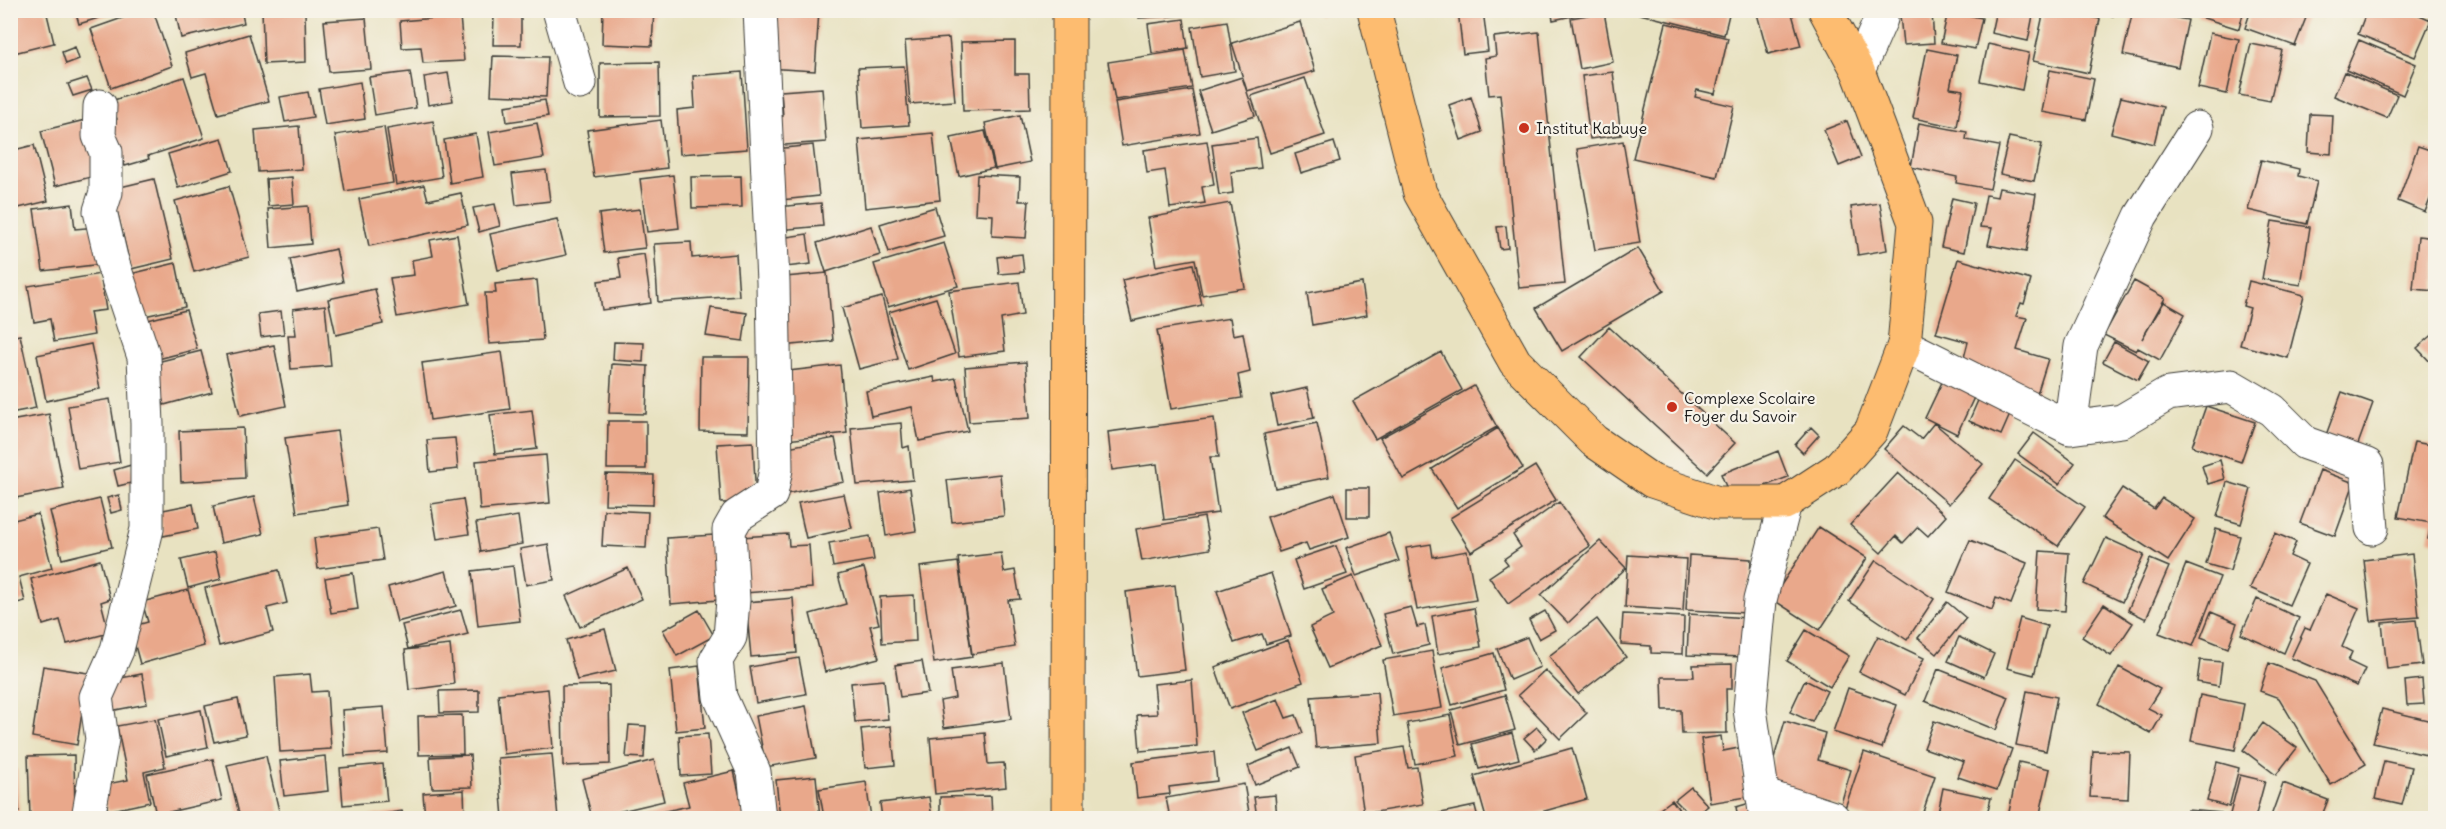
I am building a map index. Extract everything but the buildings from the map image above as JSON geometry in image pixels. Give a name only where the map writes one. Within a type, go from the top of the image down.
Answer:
[{"type":"highway","points":[[1068,819],[1069,10]]},
{"type":"highway","points":[[1374,10],[1420,193],[1515,362],[1594,441],[1652,481],[1718,503],[1785,503],[1837,469],[1871,431],[1904,345],[1916,223],[1858,71],[1825,10]]},
{"type":"street","points":[[559,10],[580,83]]},
{"type":"street","points":[[759,10],[773,282],[776,469],[771,494],[737,516],[729,530],[733,600],[730,637],[716,660],[720,697],[754,772],[759,819]]},
{"type":"street","points":[[1858,71],[1881,19],[1881,10]]},
{"type":"street","points":[[88,819],[102,739],[96,697],[117,650],[147,529],[147,424],[144,357],[111,258],[100,211],[106,192],[106,152],[99,136],[100,106]]},
{"type":"street","points":[[2070,428],[2081,346],[2141,216],[2197,128]]},
{"type":"street","points":[[1904,345],[2070,428],[2122,421],[2168,394],[2231,386],[2272,410],[2305,443],[2367,465],[2372,528]]},
{"type":"street","points":[[1785,503],[1760,600],[1750,709],[1764,807],[1833,819]]},
{"type":"place","name":"Institut Kabuye","points":[[1524,128]]},
{"type":"place","name":"Complexe Scolaire Foyer du Savoir","points":[[1672,407]]}]
